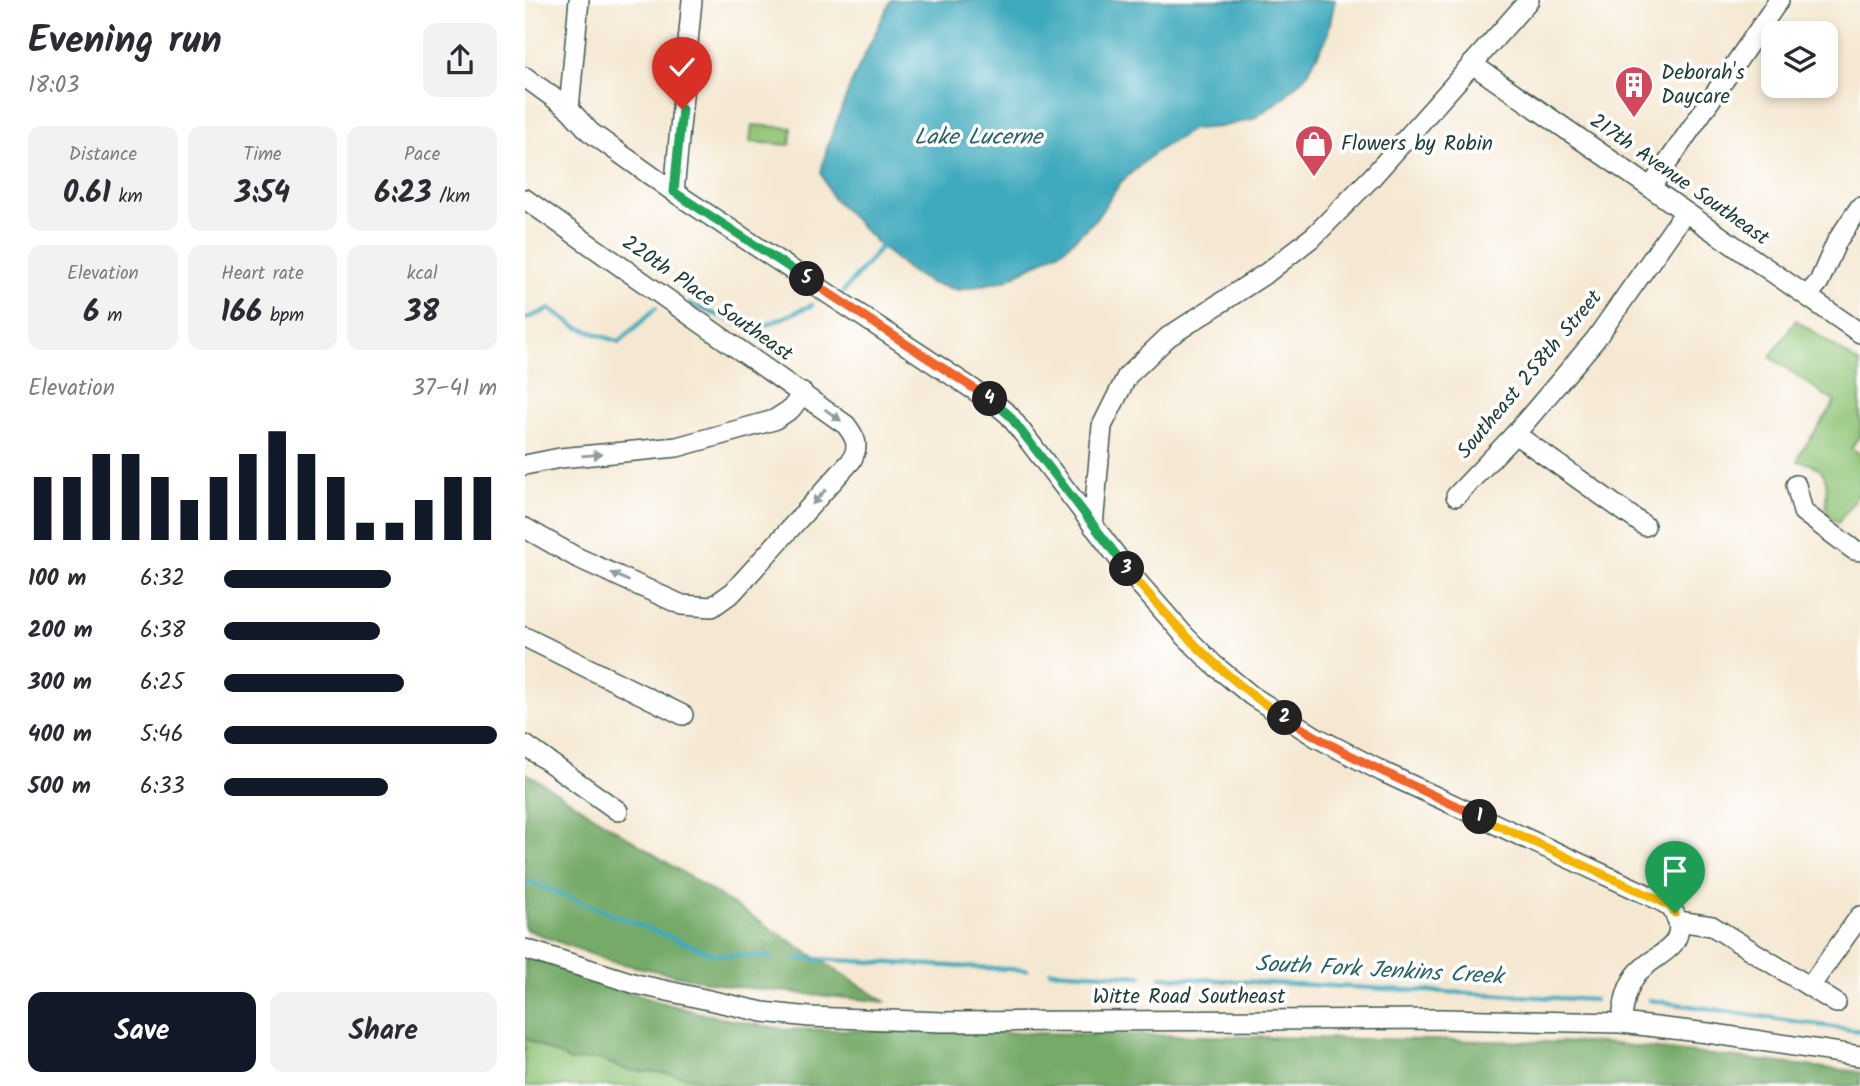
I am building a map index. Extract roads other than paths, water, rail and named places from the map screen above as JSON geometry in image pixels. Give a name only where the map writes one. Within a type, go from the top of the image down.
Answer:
[{"type":"street","points":[[569,109],[579,0]]},
{"type":"street","points":[[674,192],[692,0]]},
{"type":"street","points":[[1093,526],[1102,426],[1127,376],[1168,337],[1268,272],[1315,235],[1373,176],[1528,0]]},
{"type":"street","points":[[1651,187],[1779,0]]},
{"type":"street","name":"217th Avenue Southeast","points":[[1472,64],[1860,333]]},
{"type":"street","points":[[525,77],[569,109],[590,132],[674,192],[1009,415],[1128,571],[1185,636],[1213,664],[1260,701],[1316,737],[1383,772],[1671,907],[1680,931],[1677,939],[1668,950],[1644,966],[1627,990],[1621,1023]]},
{"type":"street","name":"220th Place Southeast","points":[[525,199],[803,393],[846,425],[857,442],[857,451],[851,461],[733,592],[712,607],[682,605],[576,556],[525,528]]},
{"type":"street","points":[[1807,296],[1819,282],[1837,241],[1860,207]]},
{"type":"street","name":"Southeast 258th Street","points":[[1456,496],[1515,434],[1595,340],[1685,212]]},
{"type":"street","points":[[525,465],[560,458],[677,447],[774,420],[791,409],[803,393]]},
{"type":"street","points":[[1515,434],[1646,526]]},
{"type":"street","points":[[1796,485],[1803,512],[1854,550],[1860,551]]},
{"type":"street","points":[[525,637],[683,715]]},
{"type":"street","points":[[525,745],[618,811]]},
{"type":"street","points":[[1811,985],[1860,916]]},
{"type":"street","points":[[1678,921],[1712,926],[1811,985],[1836,1003]]},
{"type":"street","name":"Witte Road Southeast","points":[[525,949],[636,984],[763,1012],[810,1017],[942,1022],[1442,1019],[1621,1023],[1860,1056]]},
{"type":"water","name":"Lake Lucerne","points":[[891,0],[1335,0],[1327,37],[1308,73],[1282,99],[1253,119],[1220,127],[1193,129],[1154,153],[1121,182],[1096,219],[1064,249],[1006,280],[959,290],[930,283],[911,272],[881,247],[832,197],[821,173],[827,148],[851,84]]},
{"type":"waterway","name":"South Fork Jenkins Creek","points":[[843,292],[881,247]]},
{"type":"waterway","name":"South Fork Jenkins Creek","points":[[690,304],[755,330],[812,305]]},
{"type":"waterway","name":"South Fork Jenkins Creek","points":[[525,319],[550,309],[577,327],[619,342],[656,308]]},
{"type":"waterway","name":"South Fork Jenkins Creek","points":[[525,880],[713,954],[772,957]]},
{"type":"waterway","name":"South Fork Jenkins Creek","points":[[795,958],[1027,970]]},
{"type":"waterway","name":"South Fork Jenkins Creek","points":[[1050,971],[1142,976]]},
{"type":"waterway","name":"South Fork Jenkins Creek","points":[[1161,977],[1595,1000]]},
{"type":"waterway","name":"South Fork Jenkins Creek","points":[[1649,1000],[1860,1031]]},
{"type":"place","name":"Deborah's Daycare","points":[[1634,119]]},
{"type":"place","name":"Flowers by Robin","points":[[1314,178]]}]
